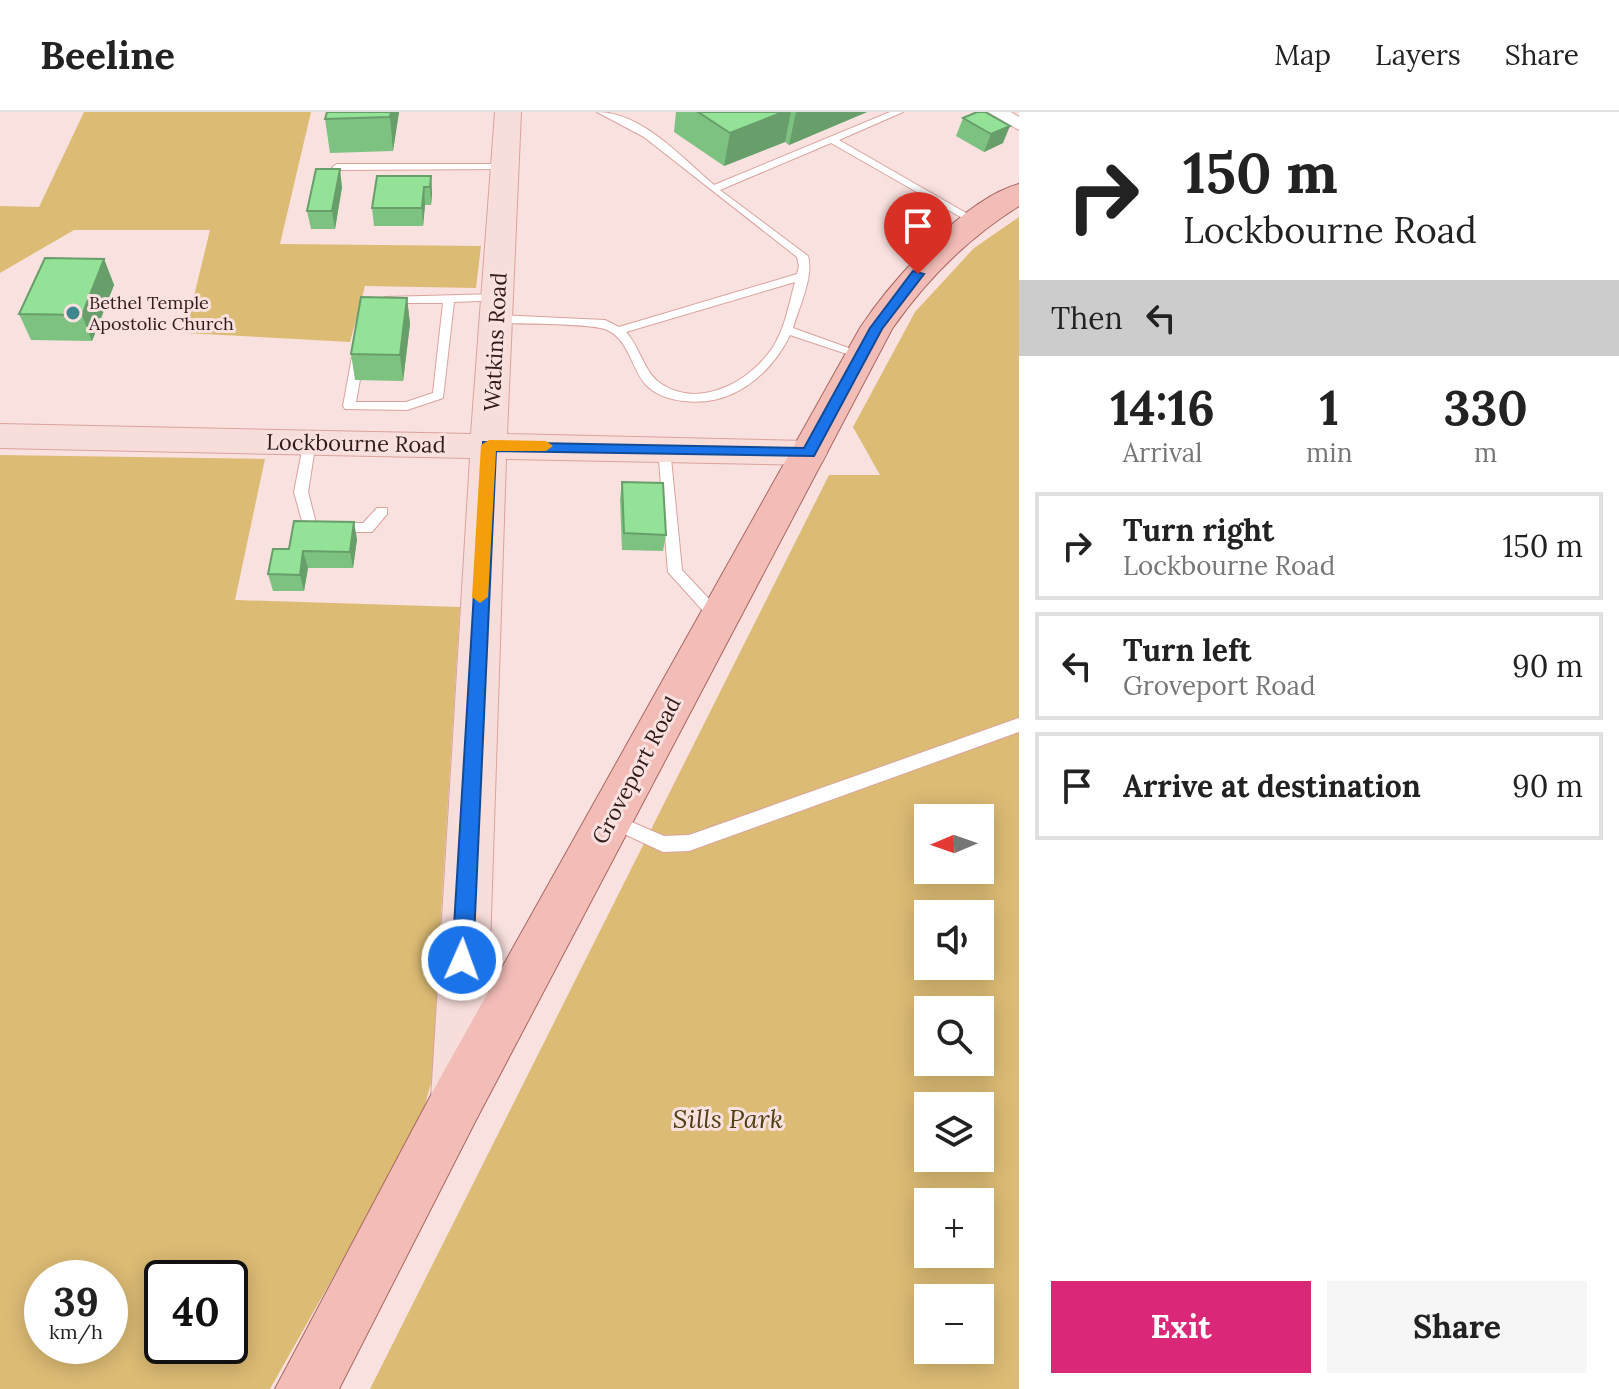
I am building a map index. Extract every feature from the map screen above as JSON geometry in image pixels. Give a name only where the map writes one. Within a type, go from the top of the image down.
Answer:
[{"type":"main road","name":"Groveport Road","points":[[306,1389],[458,1099],[718,618],[895,299],[945,246],[975,221],[1019,193]]},
{"type":"street","name":"Watkins Road","points":[[458,1099],[466,873],[508,112]]},
{"type":"street","points":[[997,112],[1019,124]]},
{"type":"street","name":"Lockbourne Road","points":[[0,436],[809,453]]},
{"type":"lane","points":[[368,299],[449,299],[605,324],[620,330],[656,388],[679,396],[712,399],[743,386],[780,348],[803,276],[805,266],[802,256],[644,134],[624,120],[602,112]]},
{"type":"lane","points":[[713,189],[898,112]]},
{"type":"lane","points":[[832,140],[975,221]]},
{"type":"lane","points":[[337,167],[505,167]]},
{"type":"lane","points":[[620,330],[803,276]]},
{"type":"lane","points":[[360,345],[349,406],[407,406],[439,395],[449,299]]},
{"type":"lane","points":[[787,330],[862,355]]},
{"type":"lane","points":[[310,441],[301,492],[310,528],[367,528],[382,511]]},
{"type":"lane","points":[[664,448],[675,572],[718,618]]},
{"type":"lane","points":[[610,819],[663,844],[689,843],[1019,725]]},
{"type":"green space","points":[[84,112],[311,112],[280,244],[481,246],[476,288],[365,286],[350,342],[185,333],[210,230],[74,230],[0,273],[0,206],[39,207]]},
{"type":"green space","name":"Sills Park","points":[[1019,217],[1019,1389],[370,1389],[829,475],[880,475],[853,427],[915,312],[974,248]]},
{"type":"green space","points":[[0,455],[265,459],[235,600],[460,607],[440,931],[442,1043],[420,1123],[270,1389],[0,1389]]},
{"type":"building","points":[[327,112],[391,112],[390,117],[325,119]]},
{"type":"building","points":[[698,112],[783,112],[730,133]]},
{"type":"building","points":[[985,112],[1010,126],[991,134],[963,118]]},
{"type":"building","points":[[316,169],[340,169],[332,211],[307,211]]},
{"type":"building","points":[[377,176],[431,176],[430,187],[424,187],[422,208],[372,208]]},
{"type":"building","points":[[45,258],[104,259],[82,315],[19,314]]},
{"type":"building","points":[[361,297],[407,298],[400,355],[351,354]]},
{"type":"building","points":[[622,482],[663,483],[666,535],[624,533]]},
{"type":"building","points":[[294,521],[354,522],[350,552],[303,551],[300,575],[268,574],[273,549],[289,549]]},
{"type":"slow traffic","points":[[480,597],[489,445],[546,446]]},
{"type":"place","name":"Bethel Temple Apostolic Church","points":[[73,313]]},
{"type":"route","points":[[462,960],[489,445],[809,453],[876,328],[895,299],[918,274]]}]
